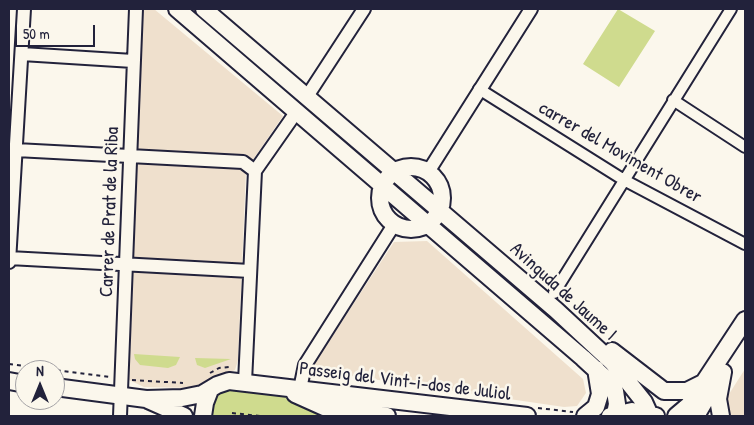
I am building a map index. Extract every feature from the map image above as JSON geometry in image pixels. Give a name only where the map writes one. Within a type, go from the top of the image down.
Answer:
[{"type":"street","points":[[9,262],[24,9]]},
{"type":"street","name":"Carrer de Prat de la Riba","points":[[120,416],[136,9]]},
{"type":"street","name":"Avinguda de Jaume I","points":[[177,9],[301,105],[388,179],[428,224],[596,369],[615,391],[617,404],[612,415]]},
{"type":"street","name":"Avinguda de Jaume I","points":[[204,9],[301,105]]},
{"type":"street","points":[[245,382],[255,170],[301,105],[364,9]]},
{"type":"street","points":[[428,172],[531,9]]},
{"type":"street","points":[[554,293],[731,9]]},
{"type":"street","points":[[22,54],[134,61]]},
{"type":"street","name":"carrer del Moviment Obrer","points":[[480,89],[624,180],[745,244]]},
{"type":"street","points":[[673,100],[745,147]]},
{"type":"street","points":[[16,150],[243,162],[255,170]]},
{"type":"street","points":[[407,167],[428,172],[434,177],[442,192],[440,209],[428,224],[408,228],[395,224],[384,210],[381,202],[388,179],[407,167]]},
{"type":"street","name":"Avinguda de Jaume I","points":[[388,179],[440,209],[556,310],[613,363],[652,415]]},
{"type":"street","points":[[300,389],[305,365],[395,224]]},
{"type":"street","points":[[9,256],[250,271]]},
{"type":"street","points":[[556,310],[600,340],[664,392],[687,392],[705,382]]},
{"type":"street","points":[[676,416],[689,405],[745,320]]},
{"type":"street","points":[[696,416],[745,336]]},
{"type":"street","points":[[582,413],[596,406],[600,394],[596,369]]},
{"type":"street","points":[[721,416],[718,399],[723,372]]},
{"type":"street","name":"Passeig del Vint-i-dos de Juliol","points":[[65,388],[146,399],[192,397],[224,382],[245,382],[278,387],[529,411]]},
{"type":"street","name":"Passeig del Vint-i-dos de Juliol","points":[[278,387],[324,407],[387,416]]},
{"type":"street","points":[[203,416],[204,403],[210,390]]},
{"type":"street","name":"Passeig del Vint-i-dos de Juliol","points":[[146,399],[184,416]]},
{"type":"street","points":[[612,415],[632,411],[652,415]]},
{"type":"path","points":[[529,411],[582,413]]},
{"type":"path","points":[[232,413],[260,416]]},
{"type":"shaded area","points":[[143,9],[154,9],[283,116],[246,170],[238,360],[235,370],[192,388],[144,387],[129,380]]},
{"type":"shaded area","points":[[427,241],[583,379],[586,393],[577,406],[564,407],[310,370],[394,242]]},
{"type":"shaded area","points":[[745,369],[745,416],[715,416]]},
{"type":"green space","points":[[618,9],[655,31],[619,87],[583,64]]},
{"type":"green space","points":[[134,354],[180,357],[176,365],[168,368],[140,365],[135,359]]},
{"type":"green space","points":[[195,358],[231,359],[205,368],[197,365]]},
{"type":"green space","points":[[225,387],[283,394],[342,416],[207,416],[212,397]]}]
